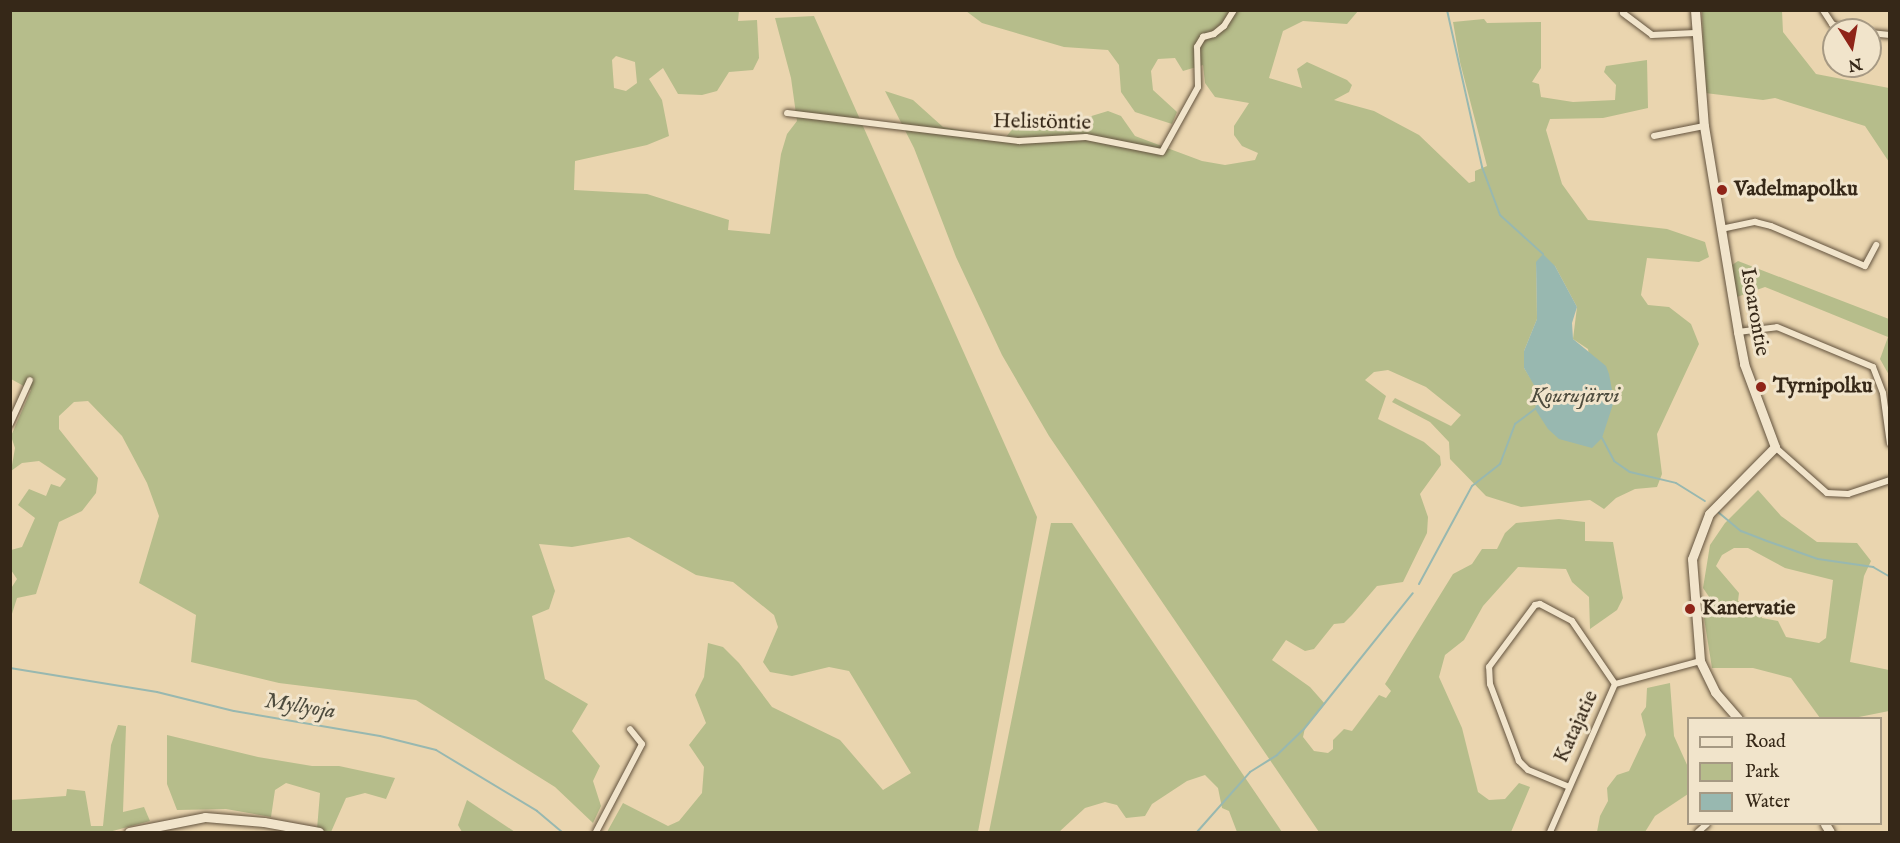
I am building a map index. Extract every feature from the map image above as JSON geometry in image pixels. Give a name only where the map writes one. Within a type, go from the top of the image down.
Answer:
[{"type":"street","name":"Helistöntie","points":[[787,113],[1009,141],[1086,137],[1162,152],[1198,87],[1197,47],[1203,38],[1214,34],[1224,26],[1234,10]]},
{"type":"street","name":"Isoarontie","points":[[1695,10],[1704,126],[1738,332],[1744,364],[1775,447]]},
{"type":"street","points":[[1623,13],[1652,35],[1695,33]]},
{"type":"street","points":[[1654,136],[1704,126]]},
{"type":"street","points":[[1721,229],[1755,222],[1771,226],[1865,266],[1876,245]]},
{"type":"street","points":[[1738,332],[1777,327],[1873,367],[1883,393],[1890,444]]},
{"type":"street","points":[[10,424],[30,380]]},
{"type":"street","points":[[1737,717],[1715,692],[1700,662],[1693,596],[1695,547],[1718,501],[1775,447],[1827,493],[1848,495],[1890,480]]},
{"type":"street","points":[[1567,786],[1528,770],[1519,761],[1490,684],[1489,667],[1535,605],[1540,604],[1572,621],[1616,684]]},
{"type":"street","name":"Katajatie","points":[[1550,832],[1567,786],[1616,684],[1700,662]]},
{"type":"street","points":[[596,832],[642,744],[630,729]]},
{"type":"street","points":[[129,832],[205,817],[254,820],[319,832]]},
{"type":"green space","points":[[11,11],[739,11],[738,21],[757,20],[759,58],[753,70],[729,72],[717,91],[702,95],[678,94],[663,68],[649,79],[662,100],[669,136],[647,145],[575,161],[574,190],[647,194],[729,220],[728,230],[770,234],[781,154],[787,134],[797,121],[791,78],[775,18],[814,16],[1037,517],[978,832],[607,832],[623,803],[668,826],[679,821],[702,793],[704,767],[689,745],[706,723],[695,695],[704,677],[708,643],[723,647],[739,663],[772,707],[840,740],[883,790],[911,773],[849,671],[829,667],[792,676],[770,672],[763,662],[778,627],[774,615],[733,582],[696,575],[629,537],[572,547],[539,544],[555,591],[549,609],[532,616],[545,679],[588,704],[572,731],[600,766],[593,781],[601,806],[593,823],[555,787],[416,700],[279,683],[191,662],[196,615],[139,583],[159,516],[147,483],[122,436],[88,401],[74,402],[59,416],[59,429],[98,478],[96,493],[82,511],[59,522],[36,594],[17,598],[11,617],[10,590],[17,579],[11,570],[11,550],[22,547],[35,518],[18,505],[29,489],[46,496],[51,484],[60,487],[66,479],[39,461],[22,463],[11,471],[15,448],[11,436],[31,390],[11,379]],"holes":[[[616,56],[635,62],[637,83],[626,91],[614,88],[612,60]]]},
{"type":"green space","points":[[966,11],[1358,11],[1347,24],[1303,21],[1283,31],[1269,78],[1302,88],[1297,69],[1307,62],[1347,80],[1352,85],[1349,92],[1334,100],[1374,111],[1419,135],[1469,183],[1475,181],[1475,171],[1487,166],[1460,62],[1453,22],[1484,19],[1487,23],[1541,22],[1541,68],[1532,82],[1539,84],[1541,97],[1573,102],[1615,100],[1616,85],[1604,72],[1606,66],[1647,60],[1648,108],[1603,118],[1550,119],[1546,130],[1562,184],[1588,220],[1667,229],[1705,242],[1709,257],[1699,262],[1647,258],[1641,295],[1648,305],[1669,307],[1691,324],[1699,344],[1657,434],[1662,474],[1657,487],[1635,489],[1616,498],[1604,509],[1590,500],[1521,507],[1486,496],[1450,459],[1449,442],[1430,422],[1392,402],[1395,398],[1451,426],[1461,415],[1426,387],[1388,370],[1374,372],[1365,380],[1386,396],[1378,419],[1424,442],[1440,456],[1441,465],[1420,494],[1428,517],[1427,533],[1403,582],[1377,586],[1344,623],[1334,624],[1314,649],[1305,651],[1286,640],[1272,660],[1310,687],[1325,704],[1305,728],[1303,737],[1314,751],[1328,753],[1333,749],[1333,740],[1344,729],[1352,731],[1379,695],[1386,698],[1391,691],[1385,684],[1453,574],[1472,564],[1482,549],[1497,549],[1505,533],[1516,523],[1559,519],[1585,522],[1585,541],[1613,542],[1623,598],[1617,610],[1590,629],[1589,597],[1572,582],[1566,569],[1518,567],[1483,606],[1464,640],[1445,655],[1439,677],[1462,728],[1478,792],[1489,800],[1505,799],[1519,783],[1530,787],[1511,832],[1319,832],[1049,436],[1002,355],[956,257],[914,148],[885,91],[913,100],[943,127],[1005,138],[1015,126],[1033,116],[1075,121],[1108,111],[1121,116],[1135,136],[1202,161],[1225,165],[1255,160],[1258,153],[1242,146],[1234,135],[1234,126],[1249,103],[1215,97],[1205,83],[1203,65],[1183,71],[1175,58],[1158,59],[1151,71],[1153,90],[1177,112],[1172,124],[1135,112],[1121,92],[1119,65],[1108,50],[1064,47],[982,23]],"holes":[[[1536,262],[1555,266],[1577,307],[1573,339],[1588,349],[1602,438],[1539,392],[1524,368],[1524,351],[1537,319]]]},
{"type":"green space","points":[[1702,11],[1782,11],[1783,32],[1816,74],[1822,75],[1822,78],[1837,78],[1889,88],[1889,162],[1865,126],[1775,98],[1763,100],[1705,93]]},
{"type":"green space","points":[[1738,261],[1889,319],[1889,375],[1880,359],[1888,337],[1765,287],[1737,297],[1732,265]]},
{"type":"green space","points":[[1758,490],[1781,516],[1817,542],[1857,543],[1871,561],[1864,576],[1850,662],[1889,670],[1889,711],[1859,717],[1819,717],[1791,678],[1753,668],[1712,668],[1703,612],[1714,604],[1703,588],[1710,545],[1725,523]],"holes":[[[1734,548],[1748,548],[1785,568],[1833,580],[1826,638],[1819,643],[1786,637],[1778,621],[1762,618],[1761,612],[1738,601],[1739,593],[1716,566],[1722,555]]]},
{"type":"green space","points":[[1051,523],[1072,523],[1282,832],[1237,832],[1229,811],[1222,808],[1218,788],[1205,775],[1187,781],[1152,804],[1145,816],[1126,818],[1117,805],[1105,802],[1085,808],[1059,832],[989,832]]},
{"type":"green space","points":[[1670,683],[1674,736],[1687,765],[1687,795],[1655,816],[1645,832],[1597,832],[1600,816],[1608,801],[1607,788],[1617,775],[1629,771],[1646,735],[1641,714],[1646,707],[1647,688]]},
{"type":"green space","points":[[118,725],[126,726],[123,812],[144,807],[150,821],[109,832],[11,832],[11,800],[66,796],[67,789],[85,791],[91,826],[103,826],[111,745]]},
{"type":"green space","points":[[167,735],[258,757],[312,766],[339,766],[395,778],[386,799],[365,793],[346,798],[331,832],[317,829],[320,793],[286,783],[275,790],[271,817],[226,809],[177,810],[167,784]]},
{"type":"green space","points":[[467,800],[515,832],[462,832],[458,825]]},
{"type":"water","name":"Kourujärvi","points":[[1543,254],[1555,266],[1577,307],[1572,323],[1573,339],[1606,366],[1609,374],[1614,401],[1602,438],[1592,448],[1559,439],[1548,429],[1535,409],[1538,392],[1524,368],[1524,351],[1537,319],[1536,262]]},
{"type":"waterway","points":[[1447,10],[1482,167],[1500,215],[1543,254]]},
{"type":"waterway","points":[[1419,584],[1472,486],[1500,464],[1515,424],[1535,409]]},
{"type":"waterway","points":[[1602,438],[1614,461],[1630,472],[1676,483],[1705,501]]},
{"type":"waterway","points":[[1718,512],[1741,531],[1764,540],[1818,559],[1873,567],[1890,577]]},
{"type":"waterway","points":[[1197,832],[1250,772],[1277,755],[1304,729],[1413,593]]},
{"type":"waterway","name":"Myllyoja","points":[[10,668],[157,692],[234,711],[380,736],[436,750],[537,811],[562,832]]},
{"type":"place","name":"Vadelmapolku","points":[[1722,190]]},
{"type":"place","name":"Tyrnipolku","points":[[1761,387]]},
{"type":"place","name":"Kanervatie","points":[[1690,609]]}]
